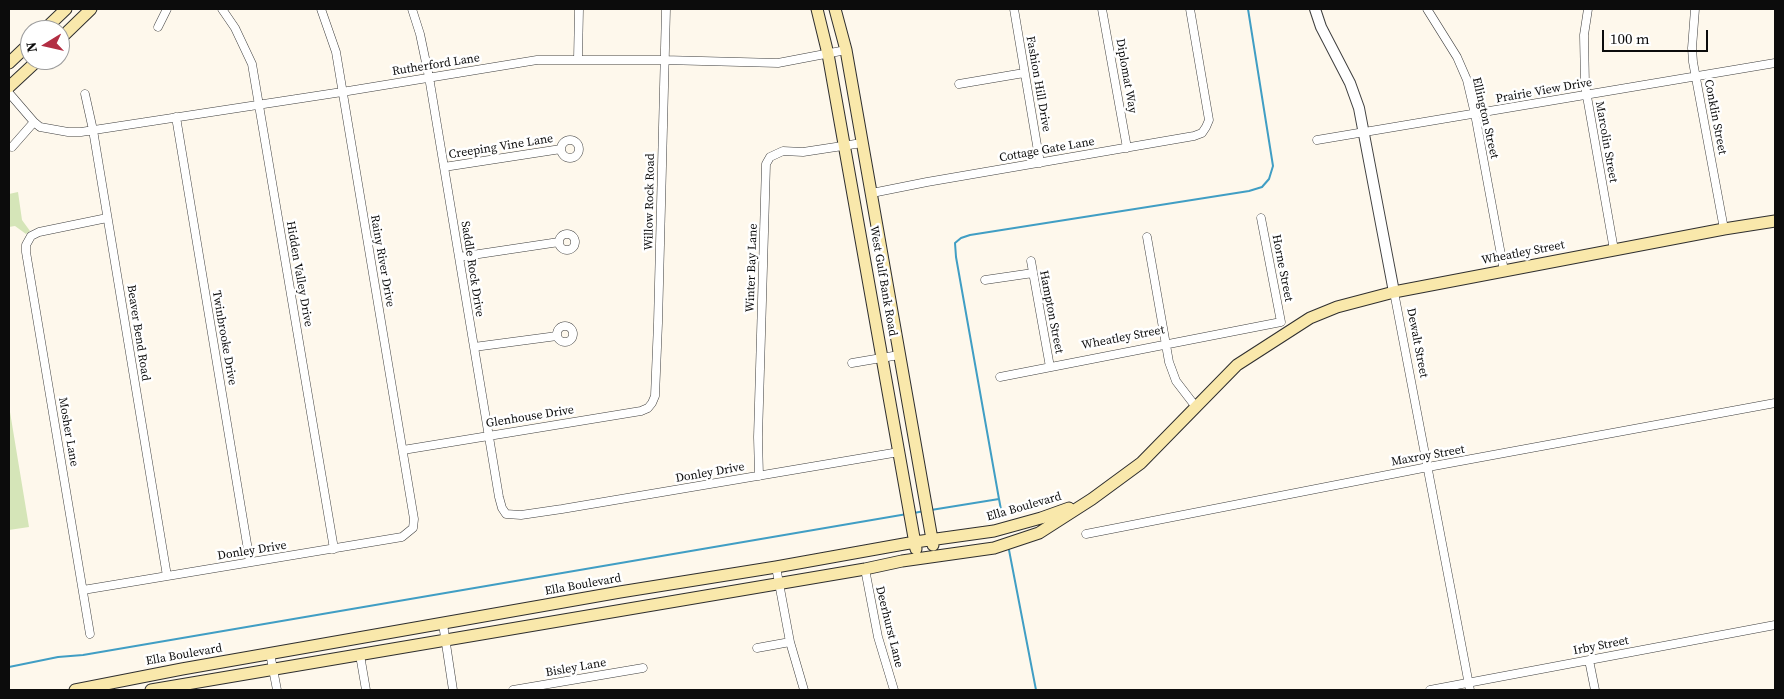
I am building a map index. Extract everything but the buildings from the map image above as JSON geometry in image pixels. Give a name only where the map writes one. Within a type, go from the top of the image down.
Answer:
[{"type":"main road","points":[[54,20],[66,9]]},
{"type":"main road","points":[[70,29],[91,9]]},
{"type":"main road","name":"West Gulf Bank Road","points":[[817,9],[828,54],[845,146],[918,558]]},
{"type":"main road","name":"West Gulf Bank Road","points":[[835,9],[846,50],[935,556]]},
{"type":"main road","points":[[9,62],[20,52]]},
{"type":"main road","points":[[9,87],[27,70]]},
{"type":"main road","name":"Wheatley Street","points":[[1284,335],[1310,318],[1337,307],[1394,292],[1775,221]]},
{"type":"main road","name":"Ella Boulevard","points":[[151,690],[188,687],[273,669],[445,639],[865,569],[918,558],[994,548],[1039,533],[1092,499],[1141,463],[1237,365],[1284,335]]},
{"type":"main road","name":"Ella Boulevard","points":[[75,690],[98,688],[270,653],[620,592],[933,539],[994,531],[1041,518],[1092,499]]},
{"type":"street","points":[[158,27],[167,9]]},
{"type":"street","name":"Hidden Valley Drive","points":[[222,9],[235,28],[252,64],[334,549]]},
{"type":"street","name":"Rainy River Drive","points":[[320,9],[336,52],[414,519]]},
{"type":"street","name":"Saddle Rock Drive","points":[[412,9],[420,34],[429,77],[502,508],[506,514],[525,515]]},
{"type":"street","points":[[578,59],[579,9]]},
{"type":"street","name":"Willow Rock Road","points":[[654,396],[666,9]]},
{"type":"street","name":"Fashion Hill Drive","points":[[1014,9],[1040,163]]},
{"type":"street","name":"Diplomat Way","points":[[1102,9],[1127,148]]},
{"type":"street","name":"Cottage Gate Lane","points":[[872,193],[1194,136],[1202,133],[1209,120],[1190,9]]},
{"type":"street","name":"Dewalt Street","points":[[1315,9],[1321,27],[1350,82],[1359,108],[1469,687]]},
{"type":"street","name":"Ellington Street","points":[[1427,9],[1457,57],[1467,80],[1504,271]]},
{"type":"street","name":"Marcolin Street","points":[[1588,9],[1584,35],[1583,64],[1586,95],[1614,250]]},
{"type":"street","name":"Conklin Street","points":[[1695,9],[1692,48],[1724,229]]},
{"type":"street","name":"Rutherford Lane","points":[[9,93],[40,127],[68,132],[259,105],[537,60],[664,60],[778,63],[846,50]]},
{"type":"street","name":"Prairie View Drive","points":[[1317,140],[1775,63]]},
{"type":"street","points":[[959,84],[1024,73]]},
{"type":"street","name":"Beaver Bend Road","points":[[85,94],[167,576]]},
{"type":"street","name":"Twinbrooke Drive","points":[[176,117],[250,562]]},
{"type":"street","points":[[12,147],[34,122]]},
{"type":"street","name":"Winter Bay Lane","points":[[759,476],[758,437],[766,164],[770,156],[783,152],[803,152],[862,143]]},
{"type":"street","name":"Creeping Vine Lane","points":[[444,167],[561,149]]},
{"type":"street","name":"Mosher Lane","points":[[90,634],[26,245],[31,236],[38,232],[107,218]]},
{"type":"street","name":"Horne Street","points":[[1261,218],[1281,322]]},
{"type":"street","points":[[1147,237],[1169,362],[1176,381],[1196,407]]},
{"type":"street","points":[[459,257],[559,242]]},
{"type":"street","name":"Hampton Street","points":[[1030,261],[1050,367]]},
{"type":"street","points":[[985,280],[1033,273]]},
{"type":"street","name":"Wheatley Street","points":[[1000,377],[1165,343],[1281,322]]},
{"type":"street","points":[[474,347],[557,336]]},
{"type":"street","points":[[852,363],[899,355]]},
{"type":"street","name":"Glenhouse Drive","points":[[403,450],[641,411],[648,408],[654,396]]},
{"type":"street","name":"Maxroy Street","points":[[1086,534],[1428,467],[1775,403]]},
{"type":"street","name":"Donley Drive","points":[[525,515],[899,452]]},
{"type":"street","name":"Donley Drive","points":[[83,590],[402,537],[413,528],[414,519]]},
{"type":"street","points":[[776,567],[790,642],[804,690]]},
{"type":"street","name":"Deerhurst Lane","points":[[865,569],[878,636],[894,690]]},
{"type":"street","points":[[443,624],[453,690]]},
{"type":"street","name":"Irby Street","points":[[1430,690],[1469,687],[1589,660],[1775,625]]},
{"type":"street","points":[[756,648],[790,642]]},
{"type":"street","points":[[270,653],[276,690]]},
{"type":"street","points":[[360,654],[366,690]]},
{"type":"street","points":[[1589,660],[1595,690]]},
{"type":"street","name":"Bisley Lane","points":[[513,690],[643,668]]},
{"type":"green space","points":[[18,192],[22,220],[30,231],[26,234],[15,226],[9,227],[9,194]]},
{"type":"green space","points":[[9,406],[29,527],[9,530]]},
{"type":"waterway","points":[[931,510],[999,499],[955,243],[961,238],[970,235],[1249,191],[1262,187],[1269,179],[1273,166],[1248,9]]},
{"type":"waterway","points":[[999,499],[1002,515]]},
{"type":"waterway","points":[[914,513],[924,511]]},
{"type":"waterway","points":[[9,667],[58,657],[83,655],[907,514]]},
{"type":"waterway","points":[[1009,550],[1036,690]]}]
